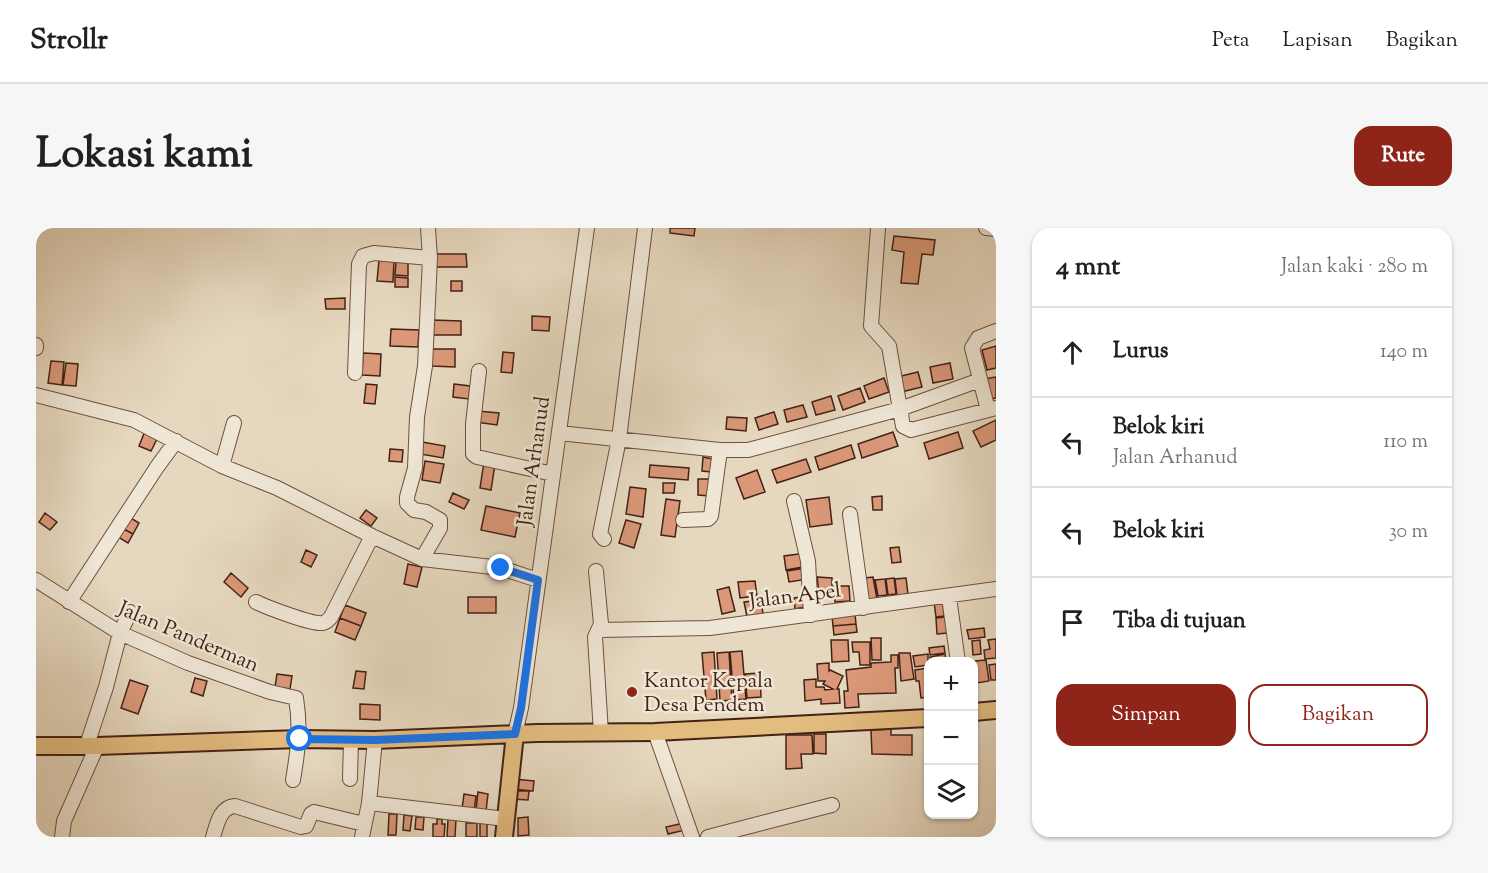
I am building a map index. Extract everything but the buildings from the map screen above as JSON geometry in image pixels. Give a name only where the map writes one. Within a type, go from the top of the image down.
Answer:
[{"type":"main road","points":[[978,712],[996,710]]},
{"type":"main road","points":[[36,746],[656,732],[924,718]]},
{"type":"main road","points":[[504,837],[515,734]]},
{"type":"street","points":[[422,559],[440,528],[440,520],[426,512],[414,510],[407,503],[406,497],[415,468],[417,417],[425,366],[430,258],[428,228]]},
{"type":"street","name":"Jalan Arhanud","points":[[515,734],[521,708],[586,228]]},
{"type":"street","points":[[603,539],[600,534],[619,439],[645,228]]},
{"type":"street","points":[[878,228],[871,326],[889,346],[903,426],[911,430],[992,409],[980,380],[972,348],[978,338],[996,331]]},
{"type":"street","points":[[986,228],[996,229]]},
{"type":"street","points":[[355,373],[359,264],[363,256],[374,253],[430,258]]},
{"type":"street","points":[[479,370],[473,424],[473,454],[477,457],[553,474]]},
{"type":"street","points":[[559,433],[720,450],[759,448],[900,409],[980,380]]},
{"type":"street","points":[[36,395],[134,420],[222,466],[277,488],[422,559],[501,568],[538,580]]},
{"type":"street","points":[[222,466],[234,423]]},
{"type":"street","points":[[69,602],[176,441]]},
{"type":"street","points":[[683,520],[708,519],[711,516],[720,450]]},
{"type":"street","points":[[794,501],[808,561],[811,615]]},
{"type":"street","points":[[850,514],[863,608]]},
{"type":"street","points":[[256,602],[301,618],[319,623],[326,622],[331,617],[372,536]]},
{"type":"street","points":[[596,571],[601,624],[595,637],[601,733]]},
{"type":"street","name":"Jalan Panderman","points":[[36,580],[120,633],[188,663],[270,692],[296,698],[300,739]]},
{"type":"street","name":"Jalan Apel","points":[[599,630],[710,628],[996,589]]},
{"type":"street","points":[[949,597],[957,657]]},
{"type":"street","points":[[62,837],[64,821],[92,746],[120,633],[130,612]]},
{"type":"street","points":[[656,732],[692,837]]},
{"type":"street","points":[[293,780],[300,739]]},
{"type":"street","points":[[350,779],[351,740]]},
{"type":"street","points":[[213,837],[222,813],[230,806],[301,827],[306,826],[314,812],[363,831],[369,803],[375,740]]},
{"type":"street","points":[[369,803],[506,819]]},
{"type":"street","points":[[708,837],[738,833],[832,805]]},
{"type":"place","name":"Kantor Kepala Desa Pendem","points":[[632,692]]},
{"type":"route","points":[[300,739],[375,740],[515,734],[521,708],[538,580],[501,568]]}]
